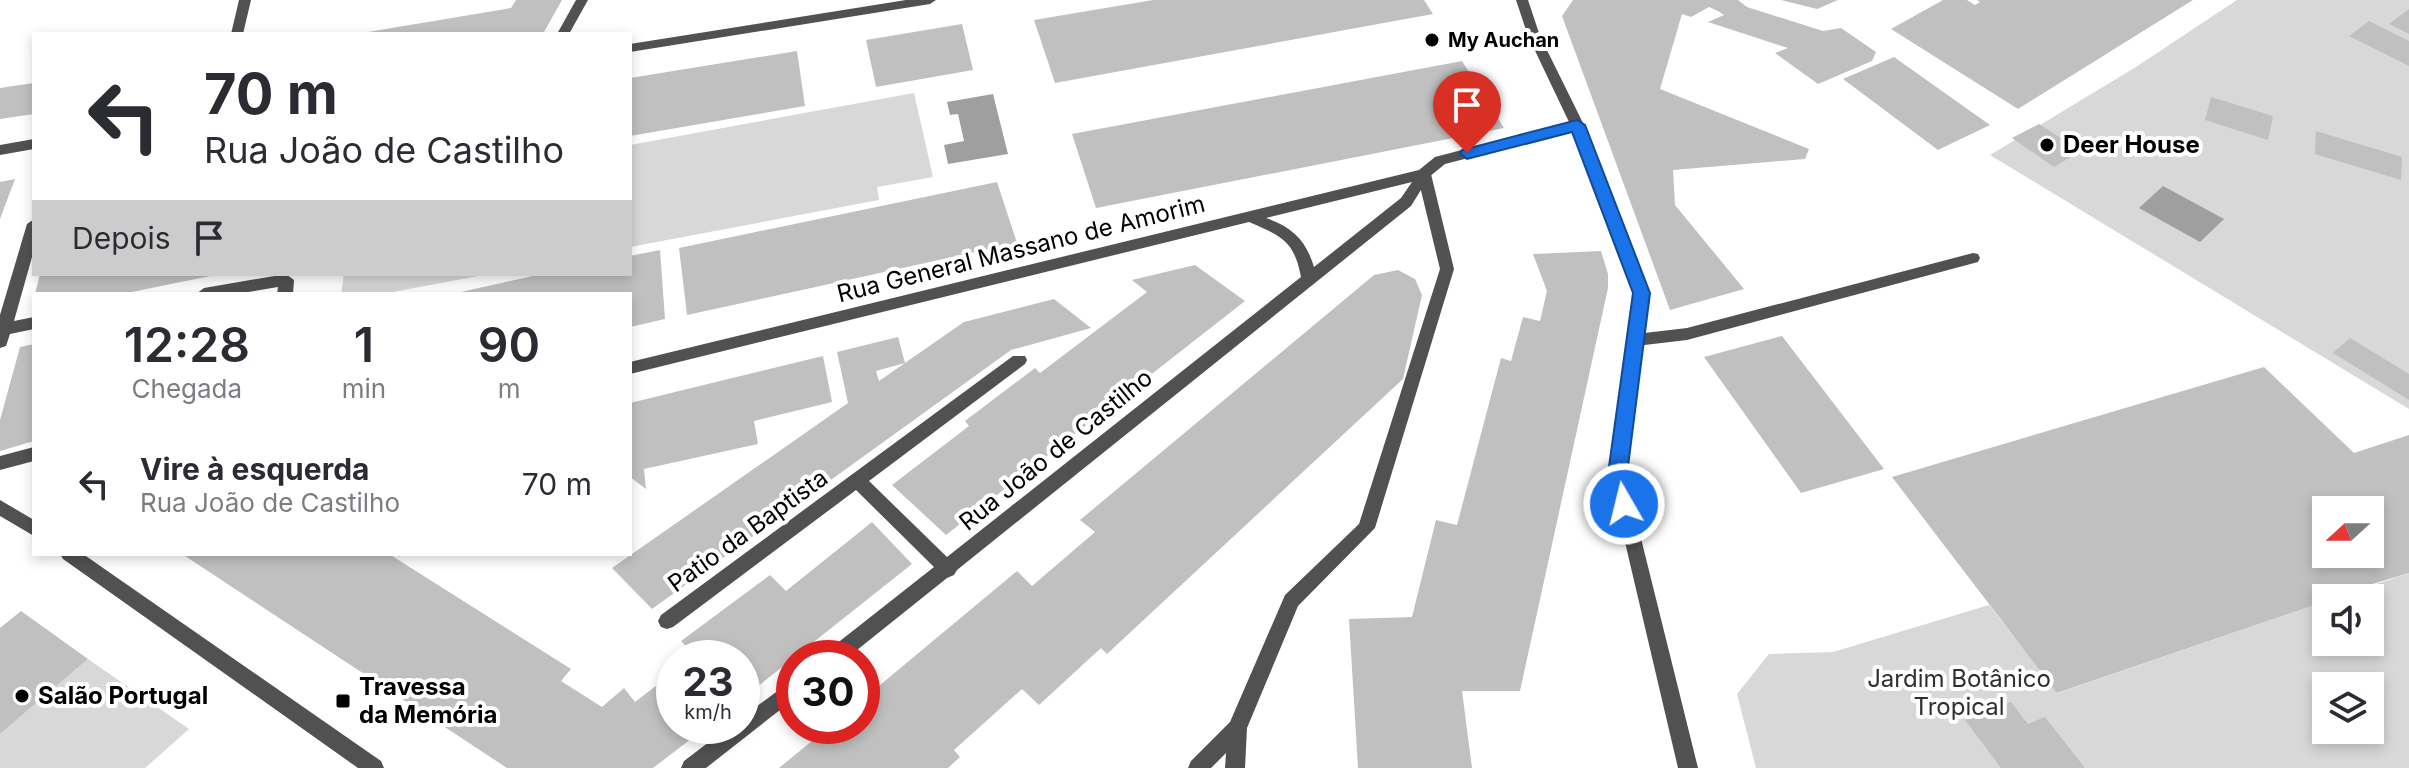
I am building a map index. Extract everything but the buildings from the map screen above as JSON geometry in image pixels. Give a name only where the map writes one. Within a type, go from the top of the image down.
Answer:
[{"type":"street","points":[[237,32],[245,0]]},
{"type":"street","points":[[564,32],[582,0]]},
{"type":"street","points":[[632,48],[930,0]]},
{"type":"street","points":[[1522,0],[1534,36],[1577,125],[1642,293],[1617,474],[1688,768]]},
{"type":"street","name":"Rua João de Castilho","points":[[857,640],[1406,202],[1424,174],[1440,160],[1577,125]]},
{"type":"street","points":[[0,150],[32,144]]},
{"type":"street","points":[[1235,768],[1237,728],[1291,601],[1366,528],[1447,269],[1424,174]]},
{"type":"street","name":"Rua General Massano de Amorim","points":[[632,368],[1424,174]]},
{"type":"street","points":[[1253,218],[1282,228],[1294,239],[1305,254],[1309,280]]},
{"type":"street","points":[[1,334],[32,231]]},
{"type":"street","points":[[1636,340],[1687,334],[1973,258]]},
{"type":"street","points":[[216,292],[286,280],[285,292]]},
{"type":"street","points":[[1,334],[32,324]]},
{"type":"street","name":"Patio da Baptista","points":[[667,621],[1019,360]]},
{"type":"street","points":[[0,463],[32,455]]},
{"type":"street","name":"Patio da Baptista","points":[[857,480],[948,570]]},
{"type":"street","points":[[0,507],[30,522]]},
{"type":"street","points":[[72,556],[374,768]]},
{"type":"street","points":[[691,768],[776,702]]},
{"type":"street","points":[[1198,768],[1237,728]]},
{"type":"green space","points":[[2237,0],[2409,0],[2409,409],[1990,155],[2136,67]]},
{"type":"green space","points":[[914,93],[933,177],[877,187],[879,200],[632,247],[632,145]]},
{"type":"green space","points":[[344,276],[478,276],[393,292],[341,292]]},
{"type":"green space","name":"Jardim Botânico Tropical","points":[[2409,573],[2409,768],[1756,768],[1737,694],[1769,654],[1833,652],[1989,605],[2058,693],[2312,606],[2312,656],[2384,656],[2384,584],[2376,584]]},
{"type":"green space","points":[[88,659],[189,729],[145,768],[0,768],[0,734]]},
{"type":"shaded area","points":[[993,94],[1008,154],[948,164],[944,145],[964,141],[958,114],[950,115],[947,102]]},
{"type":"shaded area","points":[[2163,186],[2224,219],[2200,242],[2139,208]]},
{"type":"place","name":"My Auchan","points":[[1432,40]]},
{"type":"place","name":"Deer House","points":[[2047,145]]},
{"type":"place","name":"Salão Portugal","points":[[22,696]]},
{"type":"place","name":"Travessa da Memória","points":[[343,701]]},
{"type":"route","points":[[1467,153],[1577,125],[1642,293],[1617,474],[1624,504]]}]
